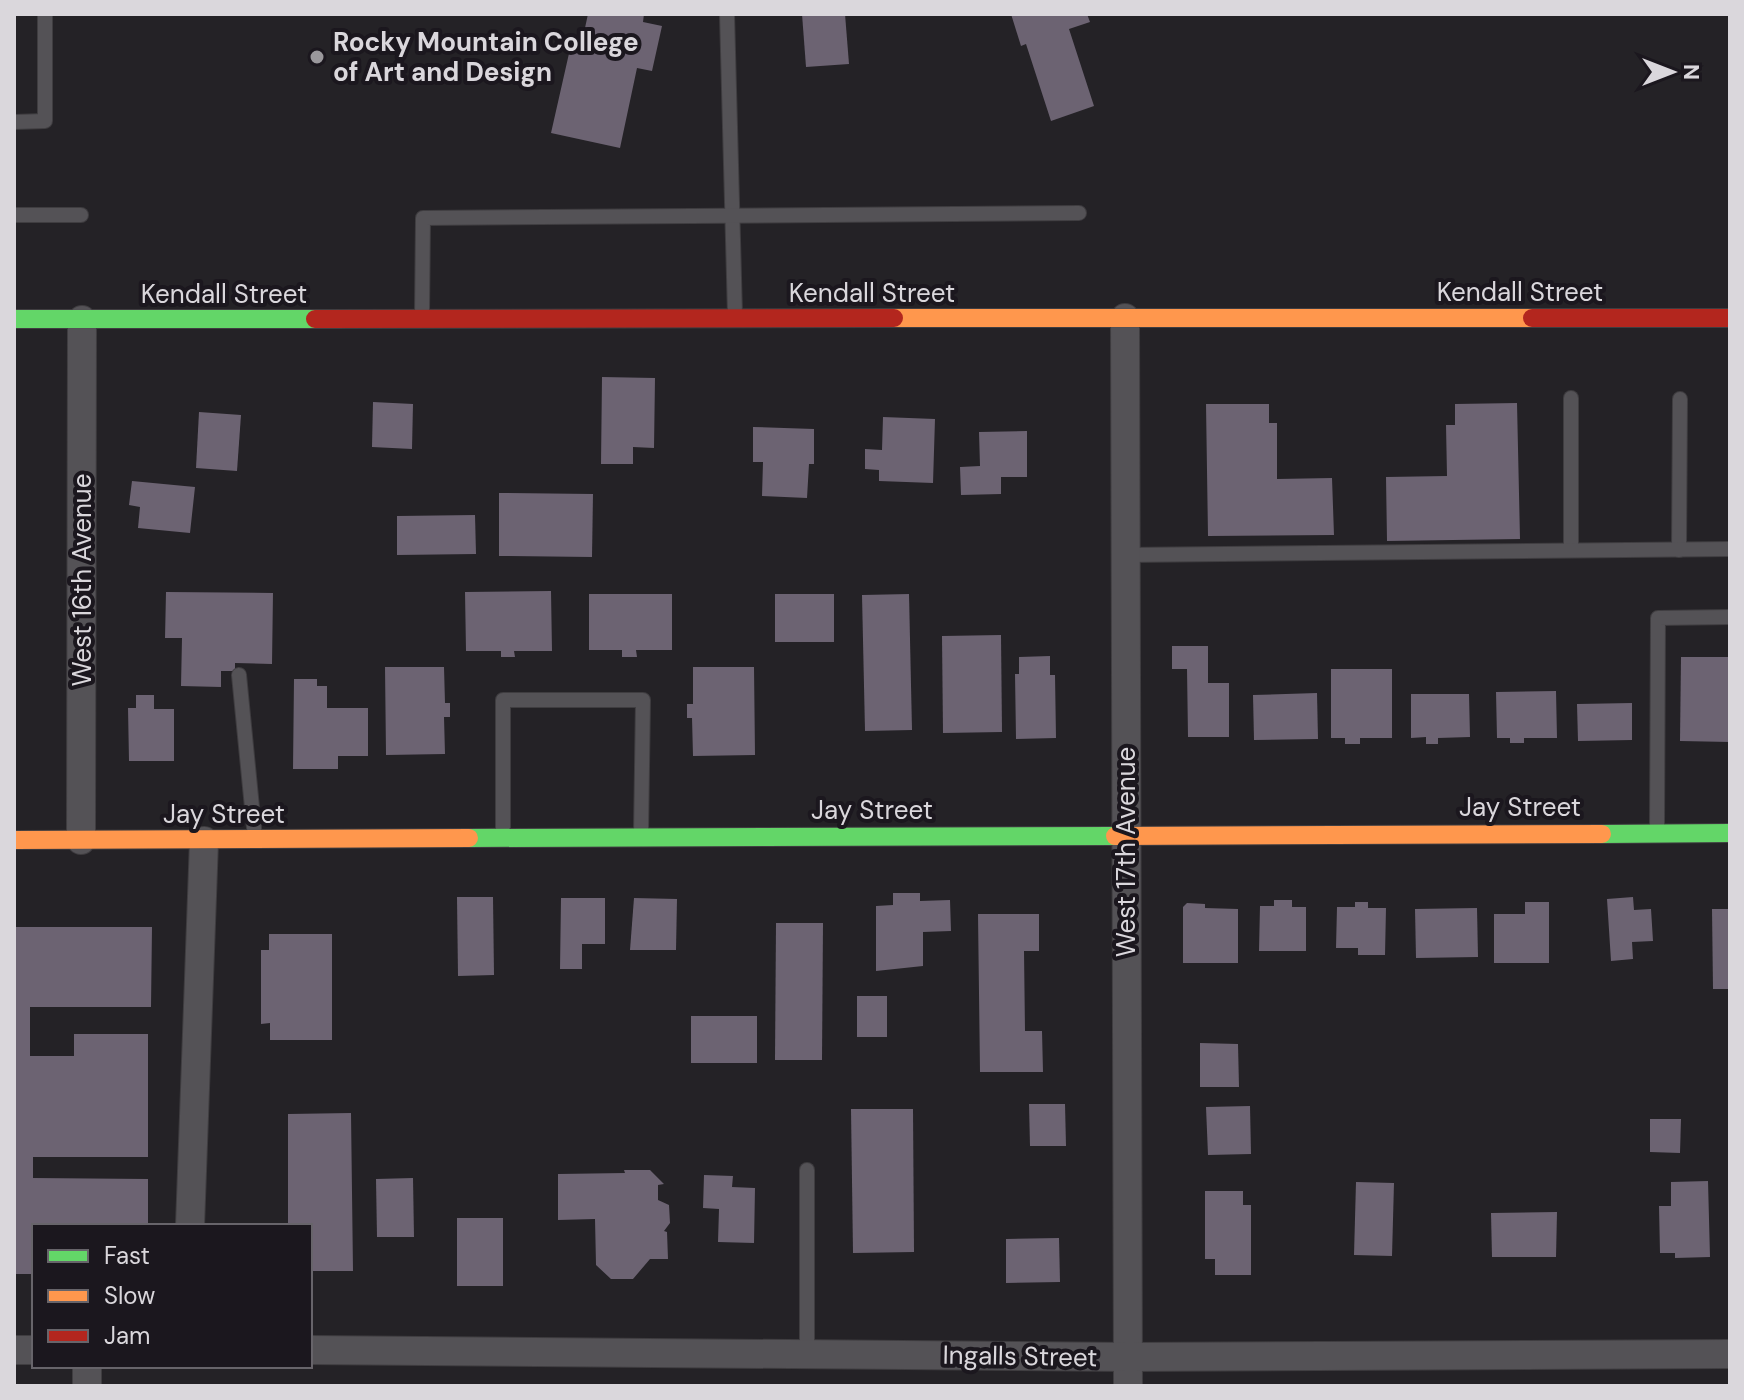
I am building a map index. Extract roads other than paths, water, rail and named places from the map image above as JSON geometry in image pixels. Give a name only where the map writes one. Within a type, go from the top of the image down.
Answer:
[{"type":"street","name":"West 17th Avenue","points":[[1125,318],[1128,1386]]},
{"type":"street","name":"Kendall Street","points":[[14,319],[1730,318]]},
{"type":"street","name":"West 16th Avenue","points":[[81,840],[82,320]]},
{"type":"street","name":"Jay Street","points":[[14,840],[1730,833]]},
{"type":"street","points":[[190,1224],[204,841]]},
{"type":"street","name":"Ingalls Street","points":[[312,1350],[1129,1357],[1730,1354]]},
{"type":"lane","points":[[14,122],[45,121],[45,14]]},
{"type":"lane","points":[[727,14],[735,319]]},
{"type":"lane","points":[[422,319],[423,218],[1079,213]]},
{"type":"lane","points":[[14,215],[81,215]]},
{"type":"lane","points":[[1571,398],[1571,550]]},
{"type":"lane","points":[[1679,550],[1680,399]]},
{"type":"lane","points":[[1125,555],[1730,549]]},
{"type":"lane","points":[[1657,833],[1658,618],[1730,617]]},
{"type":"lane","points":[[239,675],[256,840]]},
{"type":"lane","points":[[503,839],[503,700],[643,700],[641,838]]},
{"type":"lane","points":[[807,1170],[807,1354]]},
{"type":"place","name":"Rocky Mountain College of Art and Design","points":[[317,57]]}]
